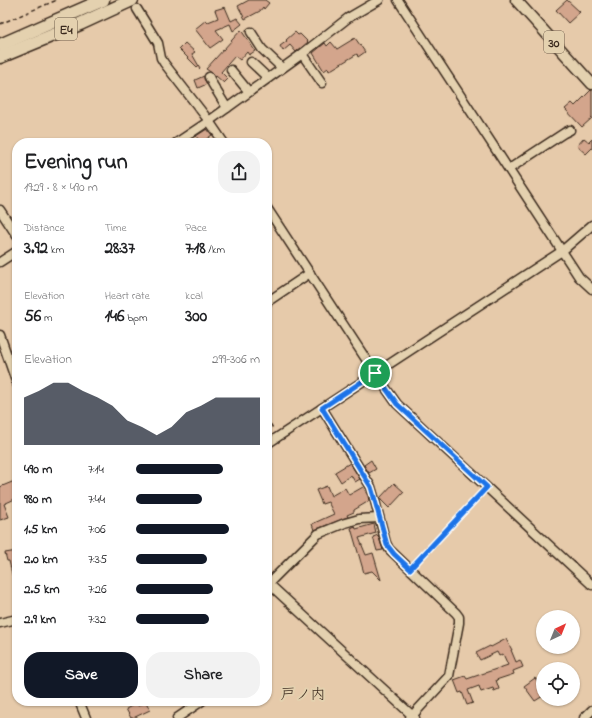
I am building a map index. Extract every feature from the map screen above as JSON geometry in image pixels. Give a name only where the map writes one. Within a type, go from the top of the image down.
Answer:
[{"type":"highway","name":"E4","points":[[0,45],[103,0]]},
{"type":"highway","name":"E4","points":[[0,57],[80,24],[135,5]]},
{"type":"main road","name":"30","points":[[516,0],[592,83]]},
{"type":"street","points":[[184,138],[250,92],[348,18],[378,0]]},
{"type":"street","points":[[398,0],[579,277],[592,289]]},
{"type":"street","points":[[135,5],[158,43],[164,63],[221,138]]},
{"type":"street","points":[[252,32],[262,50],[282,68]]},
{"type":"street","points":[[302,54],[322,83]]},
{"type":"street","points":[[251,62],[268,78]]},
{"type":"street","points":[[231,70],[250,92]]},
{"type":"street","points":[[209,77],[212,85],[227,108]]},
{"type":"street","points":[[509,169],[570,130]]},
{"type":"street","points":[[0,210],[12,228]]},
{"type":"street","points":[[272,216],[397,404],[592,585]]},
{"type":"street","points":[[272,441],[562,251],[592,225]]},
{"type":"street","points":[[0,262],[12,254]]},
{"type":"street","points":[[272,299],[310,273]]},
{"type":"street","points":[[0,335],[12,370]]},
{"type":"street","points":[[272,587],[413,717],[449,676],[459,618],[456,612],[394,554],[387,545],[371,487],[322,408]]},
{"type":"street","points":[[272,579],[318,534],[346,523],[379,518]]},
{"type":"street","points":[[0,623],[12,620]]},
{"type":"street","points":[[81,706],[86,718]]},
{"type":"street","points":[[178,718],[195,706]]},
{"type":"street","points":[[584,718],[592,710]]},
{"type":"path","points":[[0,24],[57,0]]},
{"type":"path","points":[[272,426],[279,436]]},
{"type":"path","points":[[410,569],[487,487]]},
{"type":"building","points":[[249,0],[265,0],[269,3],[264,9],[263,7],[260,11],[245,19],[238,6]]},
{"type":"building","points":[[567,0],[580,12],[568,23],[556,10]]},
{"type":"building","points":[[225,7],[231,21],[237,18],[242,24],[233,31],[230,24],[216,30],[223,39],[210,48],[195,29],[206,20],[208,22],[218,18],[215,10]]},
{"type":"building","points":[[241,30],[255,51],[249,55],[247,52],[240,60],[235,56],[221,72],[228,79],[224,83],[206,69]]},
{"type":"building","points":[[295,32],[298,35],[300,34],[308,42],[296,52],[290,45],[283,51],[280,46]]},
{"type":"building","points":[[355,38],[365,52],[358,57],[357,54],[329,71],[328,68],[324,71],[313,53],[325,43],[327,46],[331,42],[337,49]]},
{"type":"building","points":[[185,43],[195,52],[192,54],[200,68],[199,69],[179,49]]},
{"type":"building","points":[[204,76],[207,84],[198,88],[195,80]]},
{"type":"building","points":[[591,90],[592,118],[582,127],[565,109],[572,103],[575,106]]},
{"type":"building","points":[[207,129],[212,135],[208,138],[197,138],[196,136]]},
{"type":"building","points":[[584,138],[589,142],[592,139],[592,148],[586,154],[577,146]]},
{"type":"building","points":[[371,460],[376,469],[369,473],[364,465]]},
{"type":"building","points":[[350,463],[360,479],[355,482],[351,475],[341,482],[335,472]]},
{"type":"building","points":[[12,482],[12,500],[4,504],[9,517],[0,520],[0,487]]},
{"type":"building","points":[[394,483],[404,492],[389,508],[380,498]]},
{"type":"building","points":[[327,486],[331,496],[345,488],[349,495],[363,487],[369,501],[354,510],[354,512],[347,515],[348,517],[314,530],[312,524],[334,514],[328,502],[322,504],[316,490]]},
{"type":"building","points":[[374,524],[376,533],[359,538],[366,555],[373,553],[381,580],[372,571],[364,573],[351,528],[355,526],[356,529]]},
{"type":"building","points":[[378,535],[383,550],[377,551],[373,537]]},
{"type":"building","points":[[12,552],[12,574],[9,561],[7,561],[5,553]]},
{"type":"building","points":[[506,639],[516,662],[520,660],[523,667],[513,671],[514,674],[496,680],[499,689],[494,691],[493,688],[481,692],[479,686],[468,690],[473,703],[467,705],[462,692],[459,693],[454,680],[465,676],[467,679],[508,665],[503,654],[499,656],[497,652],[480,660],[476,653]]},
{"type":"building","points":[[535,678],[536,700],[535,701],[524,686]]},
{"type":"building","points":[[132,706],[148,706],[150,710],[131,718],[126,709]]},
{"type":"district","name":"戸ノ内","points":[[303,694]]},
{"type":"route","points":[[375,373],[392,399],[487,487],[410,569],[389,549],[386,543],[371,487],[322,408],[375,373]]}]
